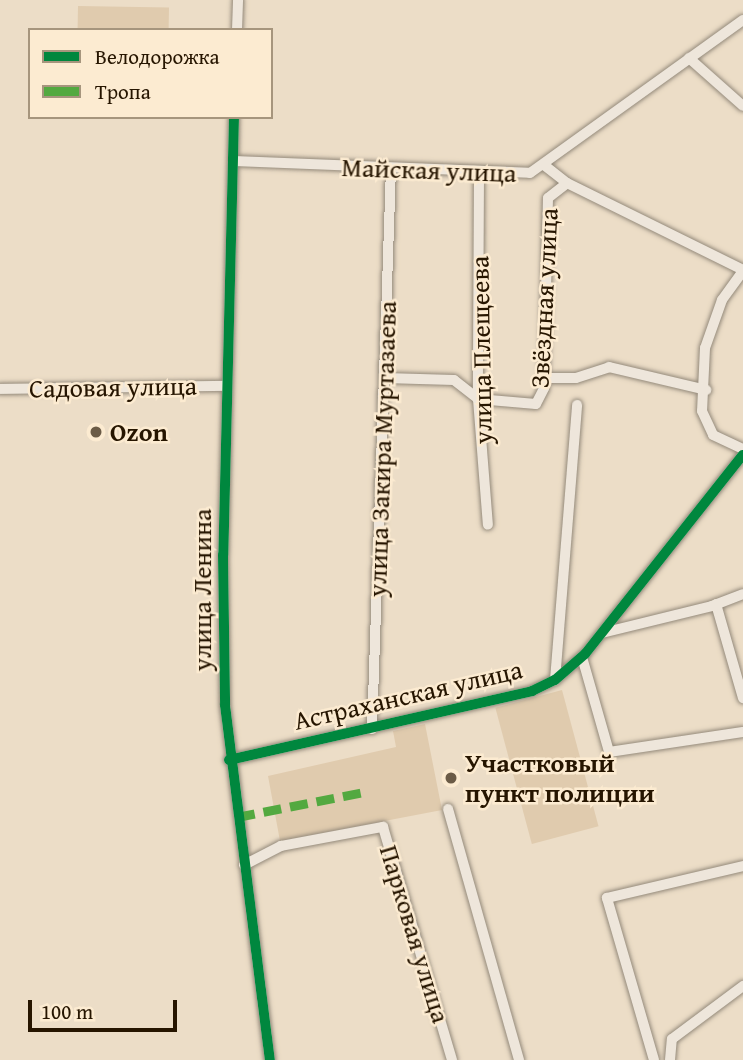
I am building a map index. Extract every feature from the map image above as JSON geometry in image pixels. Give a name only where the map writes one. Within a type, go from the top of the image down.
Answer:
[{"type":"street","points":[[237,28],[238,0]]},
{"type":"street","name":"Майская улица","points":[[233,161],[479,174],[530,173],[743,20]]},
{"type":"street","points":[[689,58],[743,106]]},
{"type":"street","name":"улица Ленина","points":[[234,119],[223,555],[229,760],[270,1060]]},
{"type":"street","points":[[544,165],[567,183],[743,271],[722,300],[705,348],[704,422],[713,435],[743,452]]},
{"type":"street","name":"улица Закира Муртазаева","points":[[372,729],[391,169]]},
{"type":"street","name":"улица Плещеева","points":[[479,174],[478,399],[488,525]]},
{"type":"street","name":"Звёздная улица","points":[[478,399],[520,406],[536,404],[544,378],[548,198],[567,183]]},
{"type":"street","points":[[544,378],[576,378],[609,367],[706,390]]},
{"type":"street","points":[[385,378],[454,380],[478,399]]},
{"type":"street","name":"Садовая улица","points":[[0,389],[226,386]]},
{"type":"street","name":"Звёздная улица","points":[[555,680],[577,405]]},
{"type":"street","name":"Астраханская улица","points":[[229,760],[532,691],[555,680],[582,657],[743,452]]},
{"type":"street","points":[[601,633],[716,604],[743,594]]},
{"type":"street","points":[[716,604],[743,698]]},
{"type":"street","points":[[582,657],[609,752],[743,732]]},
{"type":"street","points":[[448,809],[519,1060]]},
{"type":"street","name":"Парковая улица","points":[[244,865],[281,846],[383,827],[452,1060]]},
{"type":"street","points":[[654,1060],[607,898],[743,866]]},
{"type":"street","points":[[670,1060],[672,1039],[743,986]]},
{"type":"shaded area","points":[[78,6],[169,8],[169,28],[78,28]]},
{"type":"shaded area","points":[[562,690],[598,826],[532,844],[495,708]]},
{"type":"shaded area","points":[[425,724],[442,810],[280,841],[268,776],[396,747],[393,731]]},
{"type":"marked path","points":[[237,817],[364,792]]},
{"type":"cycle path","points":[[234,119],[223,555],[225,705],[270,1060]]},
{"type":"cycle path","points":[[229,760],[532,691],[555,680],[585,654],[743,455]]},
{"type":"place","name":"Ozon","points":[[96,432]]},
{"type":"place","name":"Участковый пункт полиции","points":[[451,778]]}]
